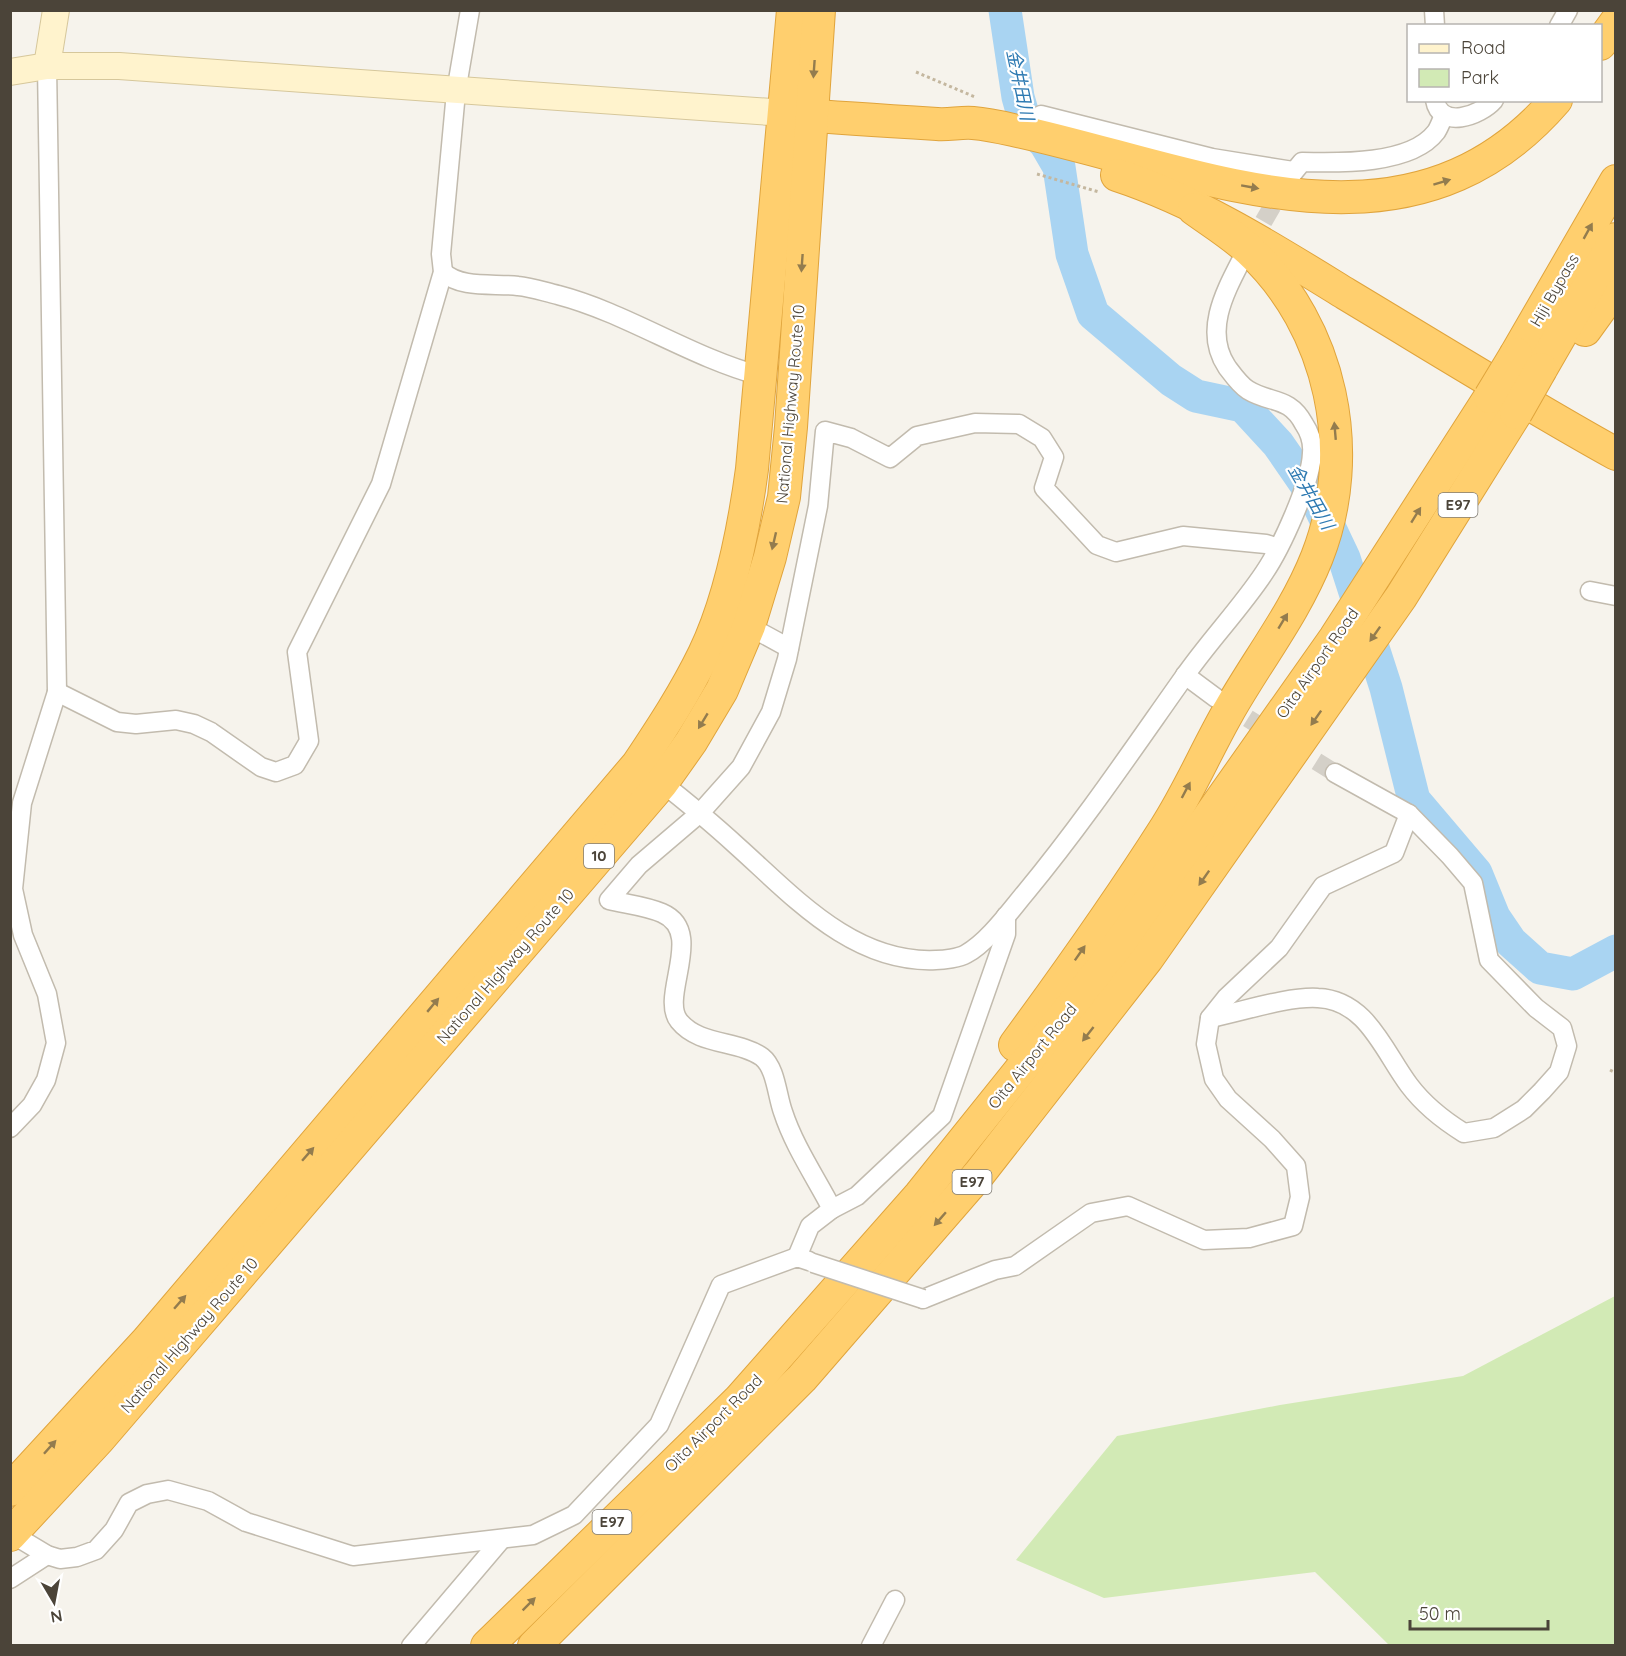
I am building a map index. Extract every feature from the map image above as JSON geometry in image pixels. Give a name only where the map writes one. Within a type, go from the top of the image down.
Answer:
[{"type":"highway","name":"National Highway Route 10","points":[[10,1490],[178,1305],[650,773],[691,742],[722,690],[749,626],[770,557],[784,497],[791,428],[798,114],[793,10]]},
{"type":"highway","name":"National Highway Route 10","points":[[11,1534],[107,1431],[650,773],[676,706],[705,652],[744,528],[761,376],[798,114],[819,10]]},
{"type":"highway","points":[[1602,41],[1616,22]]},
{"type":"highway","points":[[1084,166],[1131,162],[1216,181],[1296,195],[1336,199],[1377,196],[1413,190],[1460,176],[1492,158],[1534,125],[1554,102]]},
{"type":"highway","points":[[739,1400],[962,1118],[1030,1025],[1167,826],[1227,715],[1299,595],[1317,556],[1334,489],[1337,467],[1335,426],[1327,383],[1315,341],[1295,304],[1248,249],[1194,209],[1174,196],[1139,182],[1028,152],[972,123],[945,125],[798,114]]},
{"type":"highway","points":[[1131,162],[1216,201],[1616,432]]},
{"type":"highway","name":"Hiji Bypass","points":[[1537,366],[1616,181]]},
{"type":"highway","points":[[1194,209],[1257,239],[1547,416],[1616,454]]},
{"type":"highway","name":"Hiji Bypass","points":[[1512,409],[1616,240]]},
{"type":"highway","points":[[1537,366],[1616,287]]},
{"type":"highway","name":"Oita Airport Road","points":[[487,1646],[739,1400],[920,1195],[1103,967],[1385,564],[1512,409]]},
{"type":"highway","name":"Oita Airport Road","points":[[534,1646],[802,1378],[979,1174],[1147,959],[1401,597],[1512,409]]},
{"type":"street","points":[[10,1128],[32,1105],[46,1080],[56,1043],[47,993],[23,935],[13,889],[13,860],[22,803],[57,692],[47,66],[52,24],[57,10]]},
{"type":"street","points":[[57,692],[117,722],[136,724],[176,720],[194,724],[211,732],[268,770],[283,770],[295,765],[309,741],[297,652],[381,484],[443,272],[441,254],[456,92],[470,10]]},
{"type":"street","points":[[1560,24],[1568,10]]},
{"type":"street","points":[[10,72],[47,66],[119,66],[456,92],[798,114]]},
{"type":"street","points":[[1041,115],[1290,175],[1302,162],[1363,161],[1407,150],[1435,133],[1439,108],[1458,118],[1476,115],[1492,102]]},
{"type":"street","points":[[650,773],[700,813],[811,913],[837,931],[874,950],[904,959],[937,960],[965,955],[1006,916],[1061,850],[1185,675],[1264,573],[1278,548],[1297,504],[1311,466],[1312,440],[1299,414],[1279,401],[1247,389],[1220,357],[1216,342],[1216,325],[1221,305],[1243,257]]},
{"type":"street","points":[[443,272],[449,278],[464,282],[520,286],[574,299],[727,367],[761,376]]},
{"type":"street","points":[[832,1209],[788,1124],[770,1068],[762,1057],[692,1031],[680,1022],[674,1012],[672,1003],[681,960],[680,938],[674,921],[662,913],[609,900],[639,865],[700,813],[741,767],[771,712],[789,648],[818,506],[825,431],[850,438],[890,458],[917,436],[975,423],[1019,424],[1042,438],[1054,457],[1044,488],[1097,545],[1116,552],[1183,536],[1266,544],[1278,548]]},
{"type":"street","points":[[1590,591],[1616,596]]},
{"type":"street","points":[[718,612],[789,648]]},
{"type":"street","points":[[1185,675],[1216,698]]},
{"type":"street","points":[[1210,1018],[1301,999],[1319,998],[1342,1003],[1358,1013],[1374,1031],[1410,1086],[1440,1118],[1464,1133],[1494,1128],[1524,1108],[1559,1072],[1567,1046],[1562,1028],[1556,1020],[1536,1008],[1489,960],[1473,883],[1409,814],[1335,773]]},
{"type":"street","points":[[11,1534],[47,1555],[68,1558],[96,1550],[114,1530],[129,1503],[147,1494],[168,1490],[208,1501],[246,1522],[353,1556],[533,1535],[574,1515],[659,1425],[721,1285],[805,1260],[923,1299],[995,1270],[1015,1266],[1091,1213],[1128,1206],[1204,1240],[1249,1238],[1293,1226],[1300,1197],[1296,1166],[1272,1139],[1228,1099],[1214,1079],[1206,1044],[1210,1018],[1226,998],[1279,948],[1323,886],[1394,853],[1409,814]]},
{"type":"street","points":[[805,1260],[810,1226],[832,1209],[857,1196],[942,1116],[1006,934],[1006,916]]},
{"type":"street","points":[[411,1646],[501,1540]]},
{"type":"street","points":[[10,1579],[47,1555]]},
{"type":"street","points":[[871,1646],[895,1600]]},
{"type":"path","points":[[916,72],[984,100]]},
{"type":"path","points":[[1028,152],[1084,166]]},
{"type":"path","points":[[1610,1070],[1616,1073]]},
{"type":"green space","points":[[1615,1296],[1615,1645],[1389,1645],[1315,1572],[1104,1598],[1016,1560],[1117,1436],[1280,1405],[1463,1376]]},
{"type":"waterway","name":"金井田川","points":[[1005,10],[1018,97],[1026,125],[1045,143],[1059,167],[1072,254],[1093,314],[1171,380],[1196,396],[1243,406],[1278,444],[1316,499],[1344,558],[1386,688],[1414,800],[1476,873],[1494,917],[1511,942],[1540,968],[1573,974],[1616,951]]},
{"type":"tunnel","points":[[1250,245],[1284,186]]},
{"type":"tunnel","points":[[1225,704],[1335,773]]}]
